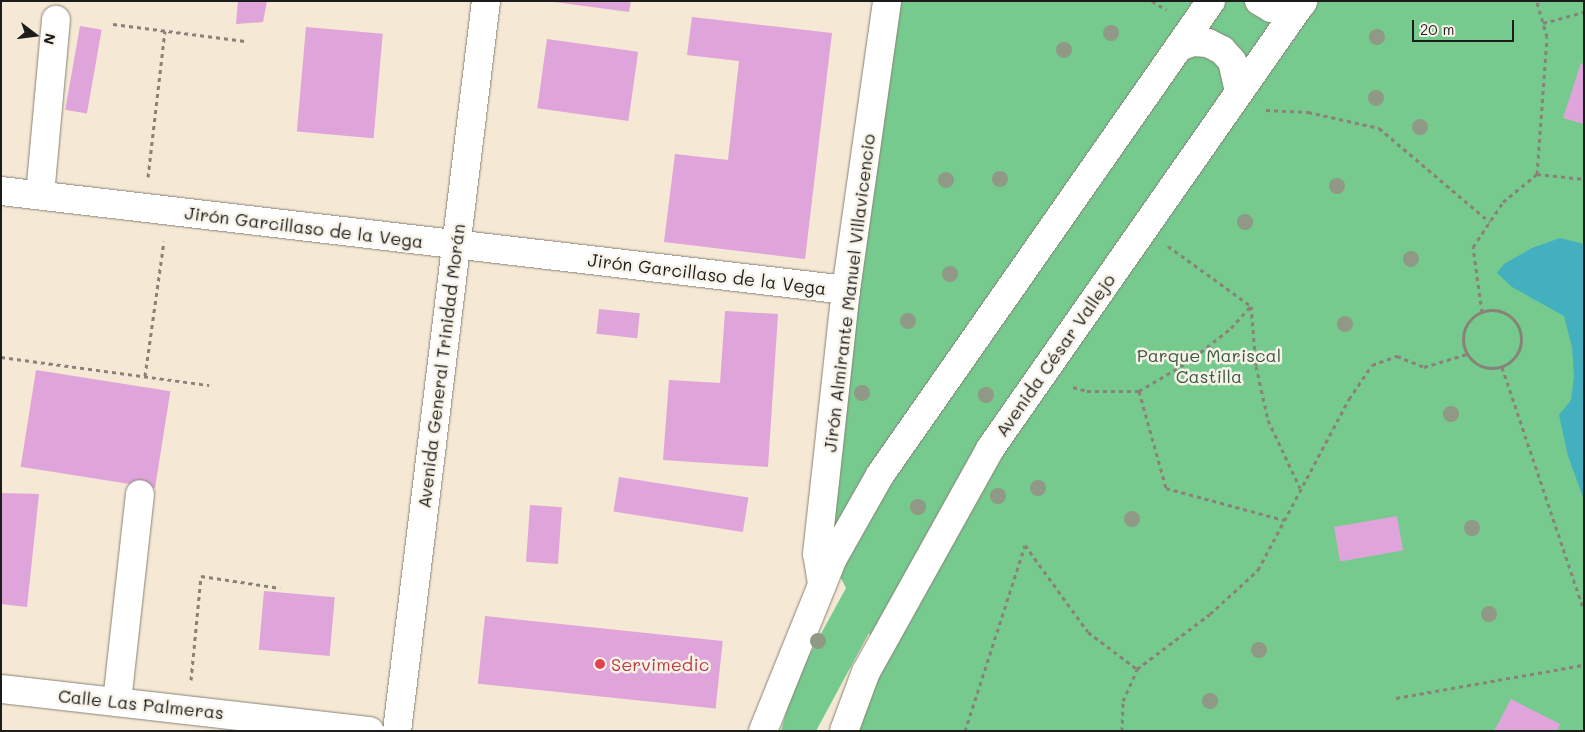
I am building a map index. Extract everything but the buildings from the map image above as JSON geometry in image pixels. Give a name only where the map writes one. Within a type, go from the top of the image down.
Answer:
[{"type":"street","name":"Avenida General Trinidad Morán","points":[[397,731],[486,1]]},
{"type":"street","name":"Jirón Almirante Manuel Villavicencio","points":[[822,584],[817,554],[846,290],[887,1]]},
{"type":"street","points":[[763,731],[822,584],[880,475],[1210,1]]},
{"type":"street","points":[[1259,1],[1271,8],[1287,8],[1302,2]]},
{"type":"street","name":"Avenida César Vallejo","points":[[844,731],[866,672],[922,567],[990,448],[1302,2]]},
{"type":"street","points":[[40,195],[56,20]]},
{"type":"street","points":[[1179,47],[1193,42],[1208,43],[1222,50],[1232,61],[1233,100]]},
{"type":"street","name":"Jirón Garcillaso de la Vega","points":[[1,191],[846,290]]},
{"type":"street","points":[[117,702],[140,494]]},
{"type":"street","name":"Calle Las Palmeras","points":[[1,689],[370,731]]},
{"type":"path","points":[[1537,1],[1547,37],[1537,174]]},
{"type":"path","points":[[1543,23],[1584,12]]},
{"type":"path","points":[[113,24],[245,41]]},
{"type":"path","points":[[145,376],[165,31]]},
{"type":"path","points":[[1233,100],[1308,112],[1379,128],[1490,222]]},
{"type":"path","points":[[1482,312],[1473,247],[1503,202],[1537,174],[1584,179]]},
{"type":"path","points":[[1143,228],[1251,306],[1256,366],[1268,420],[1300,489]]},
{"type":"path","points":[[1039,378],[1087,391],[1139,391],[1188,362],[1231,328],[1251,306]]},
{"type":"path","points":[[1500,310],[1516,321],[1520,329],[1521,348],[1510,362],[1502,367],[1482,366],[1467,354],[1463,340],[1466,325],[1482,312],[1500,310]]},
{"type":"path","points":[[1122,731],[1123,701],[1137,669],[1210,614],[1258,570],[1349,399],[1372,364],[1397,356],[1424,367],[1467,354]]},
{"type":"path","points":[[1,357],[209,385]]},
{"type":"path","points":[[1502,367],[1584,611]]},
{"type":"path","points":[[1139,391],[1166,488],[1284,520]]},
{"type":"path","points":[[965,731],[1025,545],[1088,632],[1137,669]]},
{"type":"path","points":[[188,710],[201,576],[280,588]]},
{"type":"path","points":[[1396,698],[1584,664]]},
{"type":"green space","name":"Parque Mariscal Castilla","points":[[892,1],[1584,1],[1584,731],[858,731],[885,662],[869,633],[816,731],[781,731],[794,683],[846,588],[816,530]]},
{"type":"water","points":[[1560,238],[1584,244],[1584,500],[1568,456],[1559,415],[1571,400],[1574,376],[1572,347],[1564,316],[1512,287],[1497,273],[1504,264],[1532,248]]},
{"type":"place","name":"Servimedic","points":[[600,664]]}]
